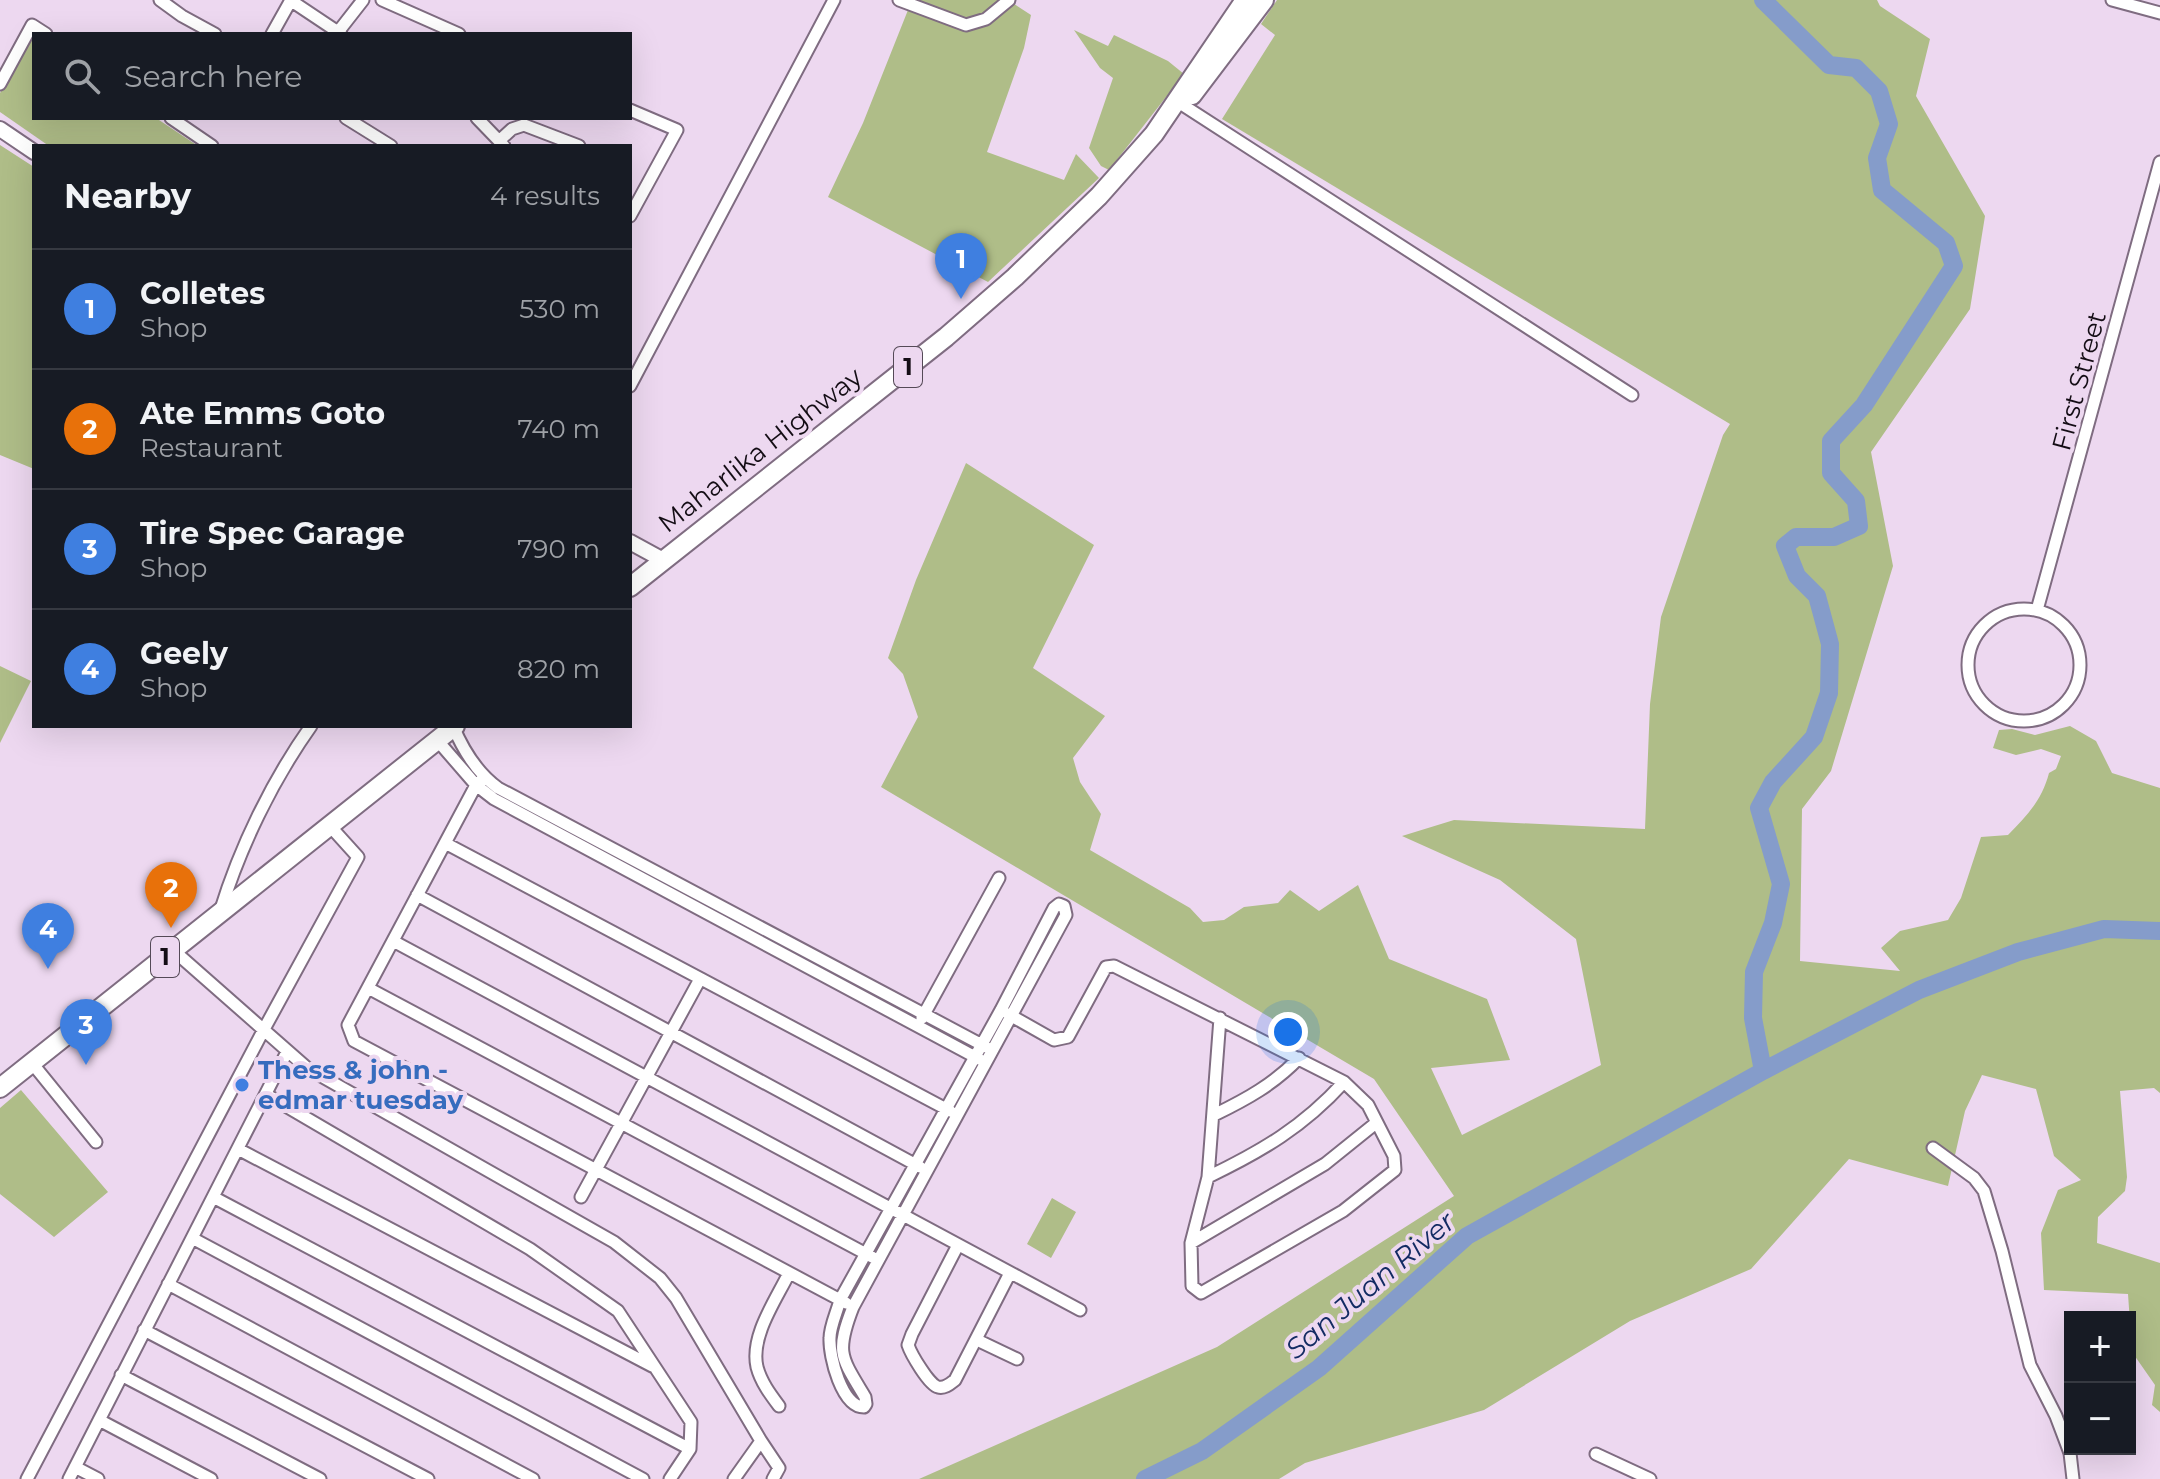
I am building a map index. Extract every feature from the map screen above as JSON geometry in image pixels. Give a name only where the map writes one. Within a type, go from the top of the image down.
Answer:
[{"type":"highway","name":"Maharlika Highway","points":[[1179,103],[1245,0]]},
{"type":"highway","name":"Maharlika Highway","points":[[632,585],[986,303],[1099,196],[1264,0]]},
{"type":"highway","name":"1","points":[[0,1088],[451,728]]},
{"type":"street","points":[[160,0],[211,32]]},
{"type":"street","points":[[273,32],[291,0],[339,32]]},
{"type":"street","points":[[341,32],[363,0]]},
{"type":"street","points":[[382,0],[454,32]]},
{"type":"street","points":[[632,382],[834,0]]},
{"type":"street","points":[[899,0],[966,25],[986,19],[1009,0]]},
{"type":"street","points":[[2112,0],[2160,13]]},
{"type":"street","points":[[0,84],[32,25],[43,32]]},
{"type":"street","points":[[1179,103],[1632,395]]},
{"type":"street","points":[[632,111],[677,130],[632,212]]},
{"type":"street","points":[[174,120],[209,144]]},
{"type":"street","points":[[349,120],[388,144]]},
{"type":"street","points":[[479,120],[502,143],[512,129],[524,125],[574,144]]},
{"type":"street","points":[[0,129],[32,151]]},
{"type":"street","name":"First Street","points":[[2037,610],[2159,168]]},
{"type":"street","points":[[632,543],[663,560]]},
{"type":"street","points":[[2037,610],[2058,620],[2074,638],[2081,661],[2077,684],[2065,704],[2044,718],[2019,721],[1994,713],[1980,699],[1970,681],[1968,661],[1973,642],[1984,625],[2009,611],[2037,610]]},
{"type":"street","points":[[219,914],[230,878],[251,832],[310,728]]},
{"type":"street","points":[[454,728],[480,782]]},
{"type":"street","points":[[437,740],[494,799],[921,1020],[993,1051]]},
{"type":"street","points":[[480,782],[348,1025],[354,1041],[853,1307]]},
{"type":"street","points":[[27,1479],[358,857],[330,826]]},
{"type":"street","points":[[445,843],[958,1116]]},
{"type":"street","points":[[921,1020],[999,878]]},
{"type":"street","points":[[417,895],[928,1171]]},
{"type":"street","points":[[1059,904],[1064,906],[1066,915],[853,1307],[842,1335],[842,1359],[865,1397],[866,1404],[858,1408],[850,1403],[831,1361],[829,1334],[840,1300],[975,1057],[1054,908],[1059,904]]},
{"type":"street","points":[[393,941],[1080,1310]]},
{"type":"street","points":[[173,950],[307,1068],[614,1242],[660,1278],[676,1298],[779,1468],[773,1479]]},
{"type":"street","points":[[1001,1010],[1054,1040],[1068,1037],[1106,967],[1114,966],[1220,1018],[1344,1082],[1368,1105],[1394,1156],[1395,1170],[1343,1211],[1201,1293],[1192,1286],[1191,1243],[1208,1177],[1220,1018]]},
{"type":"street","points":[[581,1197],[700,979]]},
{"type":"street","points":[[368,988],[879,1261]]},
{"type":"street","points":[[921,1020],[987,1064]]},
{"type":"street","points":[[69,1479],[287,1052]]},
{"type":"street","points":[[1214,1115],[1253,1096],[1281,1077],[1299,1058]]},
{"type":"street","points":[[32,1063],[96,1142]]},
{"type":"street","points":[[1208,1177],[1287,1134],[1322,1106],[1344,1082]]},
{"type":"street","points":[[267,1095],[530,1249],[618,1311],[691,1422],[690,1449],[670,1479]]},
{"type":"street","points":[[1191,1243],[1325,1164],[1376,1123]]},
{"type":"street","points":[[1933,1148],[1974,1178],[1984,1191],[2030,1365],[2056,1416],[2070,1453],[2073,1479]]},
{"type":"street","points":[[238,1149],[656,1368]]},
{"type":"street","points":[[213,1197],[690,1449]]},
{"type":"street","points":[[192,1238],[643,1479]]},
{"type":"street","points":[[958,1245],[912,1334],[909,1350],[930,1382],[938,1387],[947,1386],[955,1380],[1010,1273]]},
{"type":"street","points":[[779,1406],[763,1382],[756,1364],[759,1337],[789,1273]]},
{"type":"street","points":[[168,1284],[533,1479]]},
{"type":"street","points":[[144,1330],[428,1479]]},
{"type":"street","points":[[977,1340],[1017,1359]]},
{"type":"street","points":[[121,1375],[320,1479]]},
{"type":"street","points":[[99,1420],[211,1479]]},
{"type":"street","points":[[734,1479],[761,1441]]},
{"type":"street","points":[[1596,1454],[1650,1479]]},
{"type":"street","points":[[75,1467],[98,1479]]},
{"type":"green space","points":[[905,0],[1008,0],[1031,15],[1024,48],[987,152],[1064,180],[1076,154],[1099,178],[988,282],[828,197],[863,123],[908,10],[911,2]]},
{"type":"green space","points":[[1277,0],[1877,0],[1880,6],[1930,39],[1916,96],[1985,216],[1970,309],[1871,452],[1893,566],[1831,771],[1802,809],[1800,961],[1900,971],[1881,948],[1900,931],[1948,920],[1961,898],[1981,837],[2008,835],[2015,828],[2038,799],[2049,773],[2056,769],[2061,756],[2041,749],[2016,755],[1993,748],[1999,730],[2012,729],[2035,735],[2070,726],[2096,741],[2112,773],[2160,788],[2160,1093],[2154,1088],[2120,1091],[2127,1177],[2125,1191],[2098,1217],[2097,1243],[2160,1263],[2160,1412],[2152,1405],[2155,1385],[2136,1358],[2136,1311],[2129,1311],[2128,1294],[2044,1290],[2041,1233],[2058,1190],[2081,1180],[2054,1156],[2036,1089],[1982,1075],[1965,1111],[1948,1186],[1849,1159],[1751,1269],[1630,1321],[1484,1410],[1305,1463],[1279,1479],[919,1479],[1217,1347],[1454,1196],[1374,1079],[881,787],[918,717],[903,674],[888,658],[916,580],[966,463],[1094,545],[1033,668],[1105,716],[1073,758],[1080,782],[1101,814],[1090,850],[1190,908],[1203,922],[1224,920],[1244,907],[1278,903],[1290,890],[1319,911],[1358,885],[1389,959],[1487,999],[1510,1060],[1431,1068],[1462,1135],[1601,1065],[1576,939],[1500,880],[1402,836],[1454,820],[1645,829],[1650,704],[1661,617],[1723,435],[1730,424],[1222,119],[1275,35],[1261,24]]},
{"type":"green space","points":[[1074,30],[1108,46],[1114,35],[1168,61],[1184,74],[1109,170],[1101,166],[1089,148],[1113,78],[1100,68]]},
{"type":"green space","points":[[32,36],[32,120],[159,120],[195,144],[46,144],[0,112],[0,93]]},
{"type":"green space","points":[[0,145],[32,166],[32,468],[0,455]]},
{"type":"green space","points":[[0,666],[31,681],[0,743]]},
{"type":"green space","points":[[21,1090],[108,1192],[54,1237],[0,1194],[0,1108]]},
{"type":"green space","points":[[1052,1198],[1076,1212],[1051,1258],[1027,1244]]},
{"type":"waterway","points":[[1763,0],[1829,65],[1856,68],[1879,91],[1889,124],[1877,158],[1882,190],[1946,243],[1954,266],[1864,405],[1831,441],[1831,473],[1856,501],[1859,526],[1834,537],[1796,537],[1785,546],[1797,576],[1817,596],[1830,644],[1829,693],[1814,737],[1773,782],[1759,808],[1781,884],[1773,923],[1754,972],[1753,1018],[1763,1071]]},
{"type":"waterway","name":"San Juan River","points":[[1145,1479],[1202,1451],[1319,1368],[1467,1236],[1763,1071],[1919,990],[2018,952],[2104,929],[2160,931]]},
{"type":"place","name":"Colletes","points":[[961,299]]},
{"type":"place","name":"Ate Emms Goto","points":[[171,928]]},
{"type":"place","name":"Geely","points":[[48,969]]},
{"type":"place","name":"Tire Spec Garage","points":[[86,1065]]},
{"type":"place","name":"Thess & john - edmar tuesday","points":[[242,1085]]}]
